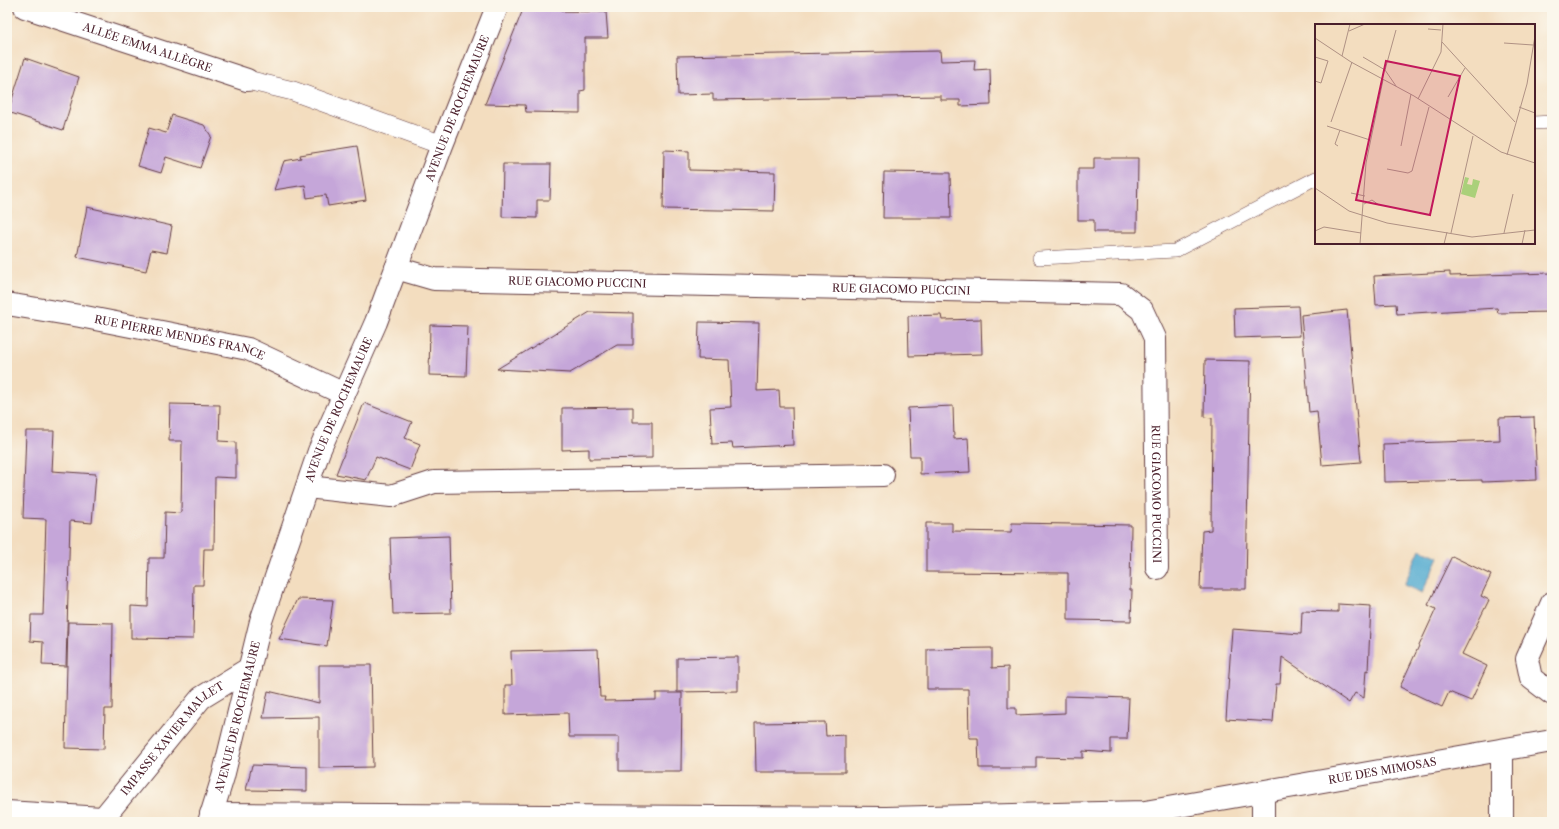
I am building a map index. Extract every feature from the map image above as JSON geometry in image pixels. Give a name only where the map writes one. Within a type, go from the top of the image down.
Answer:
[{"type":"street","name":"ALLÉE EMMA ALLÈGRE","points":[[25,7],[247,80]]},
{"type":"street","name":"AVENUE DE ROCHEMAURE","points":[[210,818],[223,777],[261,621],[307,487],[320,451],[376,322],[442,145],[497,7]]},
{"type":"street","points":[[247,80],[293,90],[442,145]]},
{"type":"street","name":"RUE GIACOMO PUCCINI","points":[[396,268],[434,279],[1121,294],[1142,310],[1155,338],[1157,568]]},
{"type":"street","name":"RUE PIERRE MENDÉS FRANCE","points":[[7,304],[248,349],[344,394]]},
{"type":"street","points":[[307,487],[391,496],[434,482],[883,475]]},
{"type":"street","points":[[1552,603],[1527,659],[1531,678],[1552,694]]},
{"type":"street","name":"IMPASSE XAVIER MALLET","points":[[7,812],[73,815],[101,820],[201,698],[250,668]]},
{"type":"street","name":"RUE DES MIMOSAS","points":[[210,818],[886,820],[1145,812],[1552,742]]},
{"type":"street","points":[[1502,750],[1502,822]]},
{"type":"street","points":[[1263,792],[1263,822]]},
{"type":"lane","points":[[1535,123],[1552,122]]},
{"type":"lane","points":[[1039,258],[1175,251],[1315,179]]},
{"type":"water","points":[[1420,549],[1439,557],[1422,593],[1404,585]]},
{"type":"building","points":[[524,7],[564,7],[562,11],[606,12],[608,38],[585,38],[585,90],[580,91],[580,113],[526,112],[525,105],[485,104]]},
{"type":"building","points":[[940,51],[941,61],[975,60],[974,70],[990,69],[991,105],[960,106],[960,100],[941,100],[941,96],[713,100],[713,94],[678,95],[677,56]]},
{"type":"building","points":[[25,58],[79,77],[63,130],[8,112]]},
{"type":"building","points":[[172,115],[204,125],[211,136],[200,168],[166,157],[161,173],[138,166],[149,128],[166,133]]},
{"type":"building","points":[[357,146],[366,200],[328,206],[326,195],[307,198],[305,185],[274,190],[284,161],[301,158],[300,155]]},
{"type":"building","points":[[664,150],[689,151],[689,170],[775,172],[774,211],[663,209]]},
{"type":"building","points":[[1094,158],[1138,158],[1137,232],[1094,232],[1094,220],[1078,220],[1078,169],[1094,169]]},
{"type":"building","points":[[503,164],[551,164],[550,200],[537,200],[537,218],[502,217]]},
{"type":"building","points":[[884,172],[950,173],[951,218],[883,218]]},
{"type":"building","points":[[87,207],[172,226],[167,253],[151,250],[146,271],[77,257]]},
{"type":"building","points":[[1450,272],[1450,276],[1552,273],[1552,312],[1498,313],[1497,308],[1397,314],[1396,304],[1376,305],[1374,276]]},
{"type":"building","points":[[1298,306],[1300,336],[1235,338],[1234,308]]},
{"type":"building","points":[[1347,310],[1361,462],[1322,465],[1317,411],[1309,412],[1301,315]]},
{"type":"building","points":[[590,312],[633,313],[633,345],[617,345],[570,373],[497,369]]},
{"type":"building","points":[[941,315],[942,320],[981,319],[982,354],[909,356],[908,316]]},
{"type":"building","points":[[699,322],[759,323],[757,391],[779,390],[780,407],[792,407],[793,445],[733,448],[732,443],[712,444],[710,408],[731,407],[729,360],[698,359]]},
{"type":"building","points":[[430,325],[468,326],[466,376],[429,375]]},
{"type":"building","points":[[1205,360],[1250,361],[1246,589],[1200,589],[1202,531],[1211,530],[1212,418],[1204,417]]},
{"type":"building","points":[[364,403],[412,422],[405,438],[420,444],[410,470],[376,457],[366,480],[336,474]]},
{"type":"building","points":[[170,404],[220,405],[219,441],[236,442],[236,478],[215,477],[214,549],[204,549],[203,585],[194,585],[193,639],[131,638],[131,606],[148,607],[149,558],[164,558],[165,512],[181,513],[182,441],[169,441]]},
{"type":"building","points":[[953,406],[954,439],[968,438],[970,472],[920,474],[920,456],[910,456],[908,408]]},
{"type":"building","points":[[633,407],[633,422],[652,422],[652,458],[589,459],[589,449],[562,450],[562,408]]},
{"type":"building","points":[[1534,417],[1537,480],[1482,482],[1482,480],[1384,482],[1383,444],[1500,440],[1499,418]]},
{"type":"building","points":[[26,431],[54,431],[52,471],[96,474],[92,523],[70,521],[66,666],[42,665],[43,642],[30,641],[31,615],[43,615],[46,519],[23,518]]},
{"type":"building","points":[[926,523],[952,523],[952,531],[1011,532],[1012,523],[1131,525],[1131,621],[1068,620],[1068,573],[926,572]]},
{"type":"building","points":[[449,536],[451,613],[393,614],[390,538]]},
{"type":"building","points":[[1452,556],[1491,575],[1481,596],[1489,600],[1462,654],[1487,666],[1471,701],[1449,692],[1442,707],[1400,687],[1436,609],[1428,605]]},
{"type":"building","points":[[298,599],[333,600],[327,646],[279,639]]},
{"type":"building","points":[[1338,604],[1371,606],[1368,671],[1366,670],[1364,698],[1355,693],[1349,703],[1282,657],[1280,684],[1276,684],[1273,722],[1226,719],[1232,629],[1301,634],[1302,611],[1338,612]]},
{"type":"building","points":[[68,622],[113,623],[112,709],[105,709],[104,749],[65,748]]},
{"type":"building","points":[[992,648],[992,668],[1008,667],[1008,708],[1016,708],[1016,715],[1065,713],[1065,696],[1129,698],[1127,739],[1111,739],[1111,753],[1083,751],[1083,758],[1036,757],[1036,768],[979,768],[978,738],[969,738],[968,689],[927,689],[927,649]]},
{"type":"building","points":[[598,649],[600,697],[605,697],[604,701],[656,700],[656,693],[682,693],[681,771],[619,771],[619,737],[569,737],[568,713],[505,715],[505,685],[512,685],[511,651]]},
{"type":"building","points":[[738,657],[738,691],[677,692],[677,658]]},
{"type":"building","points":[[319,665],[371,665],[373,767],[319,768],[319,717],[263,718],[268,691],[319,703]]},
{"type":"building","points":[[825,722],[826,736],[845,735],[845,772],[756,772],[755,723]]},
{"type":"building","points":[[252,765],[307,767],[307,791],[246,790]]}]
